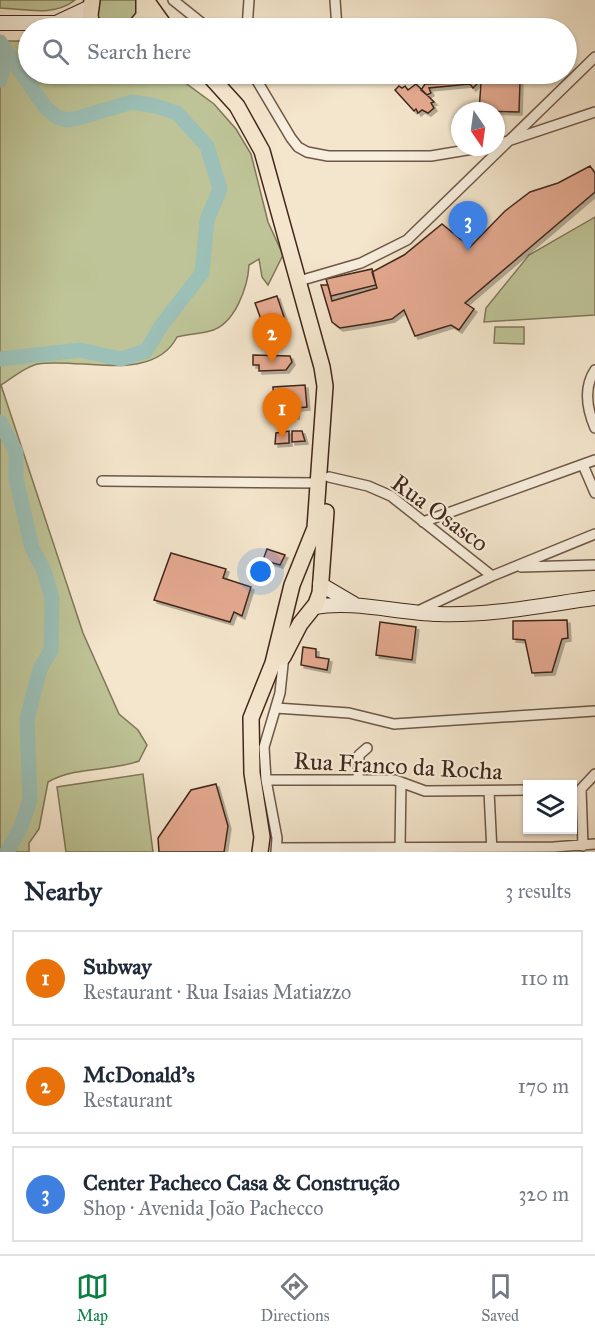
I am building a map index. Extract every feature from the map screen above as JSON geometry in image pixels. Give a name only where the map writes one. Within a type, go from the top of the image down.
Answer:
[{"type":"main road","points":[[142,18],[145,0]]},
{"type":"main road","points":[[145,0],[158,18]]},
{"type":"main road","points":[[217,84],[237,106],[252,129],[262,151],[283,221],[325,386],[320,584],[314,607],[300,624],[284,655],[250,741]]},
{"type":"main road","points":[[260,852],[261,831],[252,773],[251,718],[279,646],[294,580],[315,528],[324,480],[334,381],[328,348],[306,279],[283,221]]},
{"type":"main road","points":[[294,580],[307,577],[320,584]]},
{"type":"main road","points":[[289,597],[299,607],[314,607]]},
{"type":"street","points":[[174,0],[196,18]]},
{"type":"street","points":[[248,18],[249,0]]},
{"type":"street","points":[[335,0],[336,18]]},
{"type":"street","points":[[60,18],[91,4]]},
{"type":"street","points":[[0,22],[18,22]]},
{"type":"street","points":[[577,75],[595,57]]},
{"type":"street","points":[[260,84],[291,138],[298,147],[308,152],[328,156],[431,156],[451,153]]},
{"type":"street","points":[[306,279],[361,263],[407,240],[568,84]]},
{"type":"street","points":[[505,143],[595,112]]},
{"type":"street","points":[[595,370],[590,379],[587,399],[595,428]]},
{"type":"street","points":[[423,522],[595,460]]},
{"type":"street","points":[[583,465],[595,493]]},
{"type":"street","name":"Rua Osasco","points":[[102,481],[324,480],[368,486],[391,496],[492,576]]},
{"type":"street","points":[[415,613],[492,576],[595,534]]},
{"type":"street","points":[[516,567],[595,565]]},
{"type":"street","points":[[320,584],[358,606]]},
{"type":"street","points":[[441,614],[442,605],[452,594]]},
{"type":"street","points":[[314,607],[358,606],[415,613],[485,613],[595,597]]},
{"type":"street","points":[[284,655],[276,708],[264,747],[266,780],[277,850],[590,846],[577,789],[595,774]]},
{"type":"street","points":[[276,708],[349,713],[394,724],[595,711]]},
{"type":"street","points":[[358,780],[359,755],[367,748]]},
{"type":"street","name":"Rua Franco da Rocha","points":[[266,780],[401,782],[425,791],[523,790]]},
{"type":"street","points":[[400,848],[401,782]]},
{"type":"street","points":[[489,791],[491,849]]},
{"type":"green space","points":[[0,0],[75,0],[58,9],[39,11],[0,8]]},
{"type":"green space","points":[[95,0],[136,0],[138,13],[133,18],[97,17]]},
{"type":"green space","points":[[0,41],[18,41],[18,84],[187,84],[214,104],[236,129],[251,154],[268,222],[283,255],[268,285],[262,277],[259,259],[249,265],[243,294],[233,313],[219,327],[206,332],[177,337],[166,351],[151,360],[114,366],[38,364],[1,385],[83,633],[119,714],[138,730],[147,745],[139,761],[116,767],[81,771],[48,782],[39,829],[29,843],[29,852],[0,852]]},
{"type":"green space","points":[[595,217],[595,315],[484,322],[486,308],[529,255]]},
{"type":"green space","points":[[495,327],[524,327],[524,344],[494,343]]},
{"type":"green space","points":[[143,774],[153,852],[66,852],[57,787]]},
{"type":"building","points":[[416,84],[434,102],[431,103],[434,108],[428,113],[422,110],[418,113],[416,109],[414,111],[395,90],[399,86],[402,88],[405,86],[408,90]]},
{"type":"building","points":[[425,84],[470,84],[429,88],[431,93],[427,95],[421,90]]},
{"type":"building","points":[[481,84],[520,84],[519,112],[505,112],[505,102],[480,102]]},
{"type":"building","points":[[590,166],[595,173],[595,192],[465,303],[474,309],[459,330],[451,325],[415,336],[404,310],[392,319],[372,323],[340,328],[332,322],[321,285],[328,285],[332,301],[377,288],[372,272],[404,255],[442,224],[470,247],[505,211],[530,192],[558,183]]},
{"type":"building","points":[[372,269],[376,285],[331,296],[326,279]]},
{"type":"building","points":[[277,296],[284,317],[262,322],[255,303]]},
{"type":"building","points":[[253,355],[290,356],[292,362],[286,370],[259,371],[259,365],[253,365]]},
{"type":"building","points":[[305,385],[307,407],[297,408],[296,416],[275,418],[273,387]]},
{"type":"building","points":[[289,431],[289,443],[275,444],[276,433]]},
{"type":"building","points":[[292,431],[302,431],[305,441],[292,442]]},
{"type":"building","points":[[267,549],[285,555],[280,565],[263,560]]},
{"type":"building","points":[[171,553],[226,569],[223,578],[251,587],[242,616],[234,612],[230,622],[154,600]]},
{"type":"building","points":[[567,620],[568,638],[562,639],[552,672],[532,673],[525,640],[513,639],[513,621]]},
{"type":"building","points":[[380,622],[416,627],[412,660],[376,655]]},
{"type":"building","points":[[303,647],[316,649],[316,657],[329,659],[327,670],[301,665]]},
{"type":"building","points":[[216,784],[228,826],[224,852],[159,852],[158,838],[191,790]]},
{"type":"waterway","points":[[0,42],[18,68]]},
{"type":"waterway","points":[[0,80],[7,53]]},
{"type":"waterway","points":[[0,359],[80,350],[121,359],[146,351],[161,326],[202,273],[207,220],[220,189],[207,146],[177,113],[156,106],[132,102],[67,120],[57,117],[45,107],[29,84]]},
{"type":"waterway","points":[[0,422],[16,452],[16,479],[32,548],[44,571],[52,598],[51,650],[40,669],[27,719],[30,800],[20,829],[7,852]]},
{"type":"place","name":"Center Pacheco Casa & Construção","points":[[468,251]]},
{"type":"place","name":"McDonald's","points":[[272,363]]},
{"type":"place","name":"Subway","points":[[282,438]]}]
